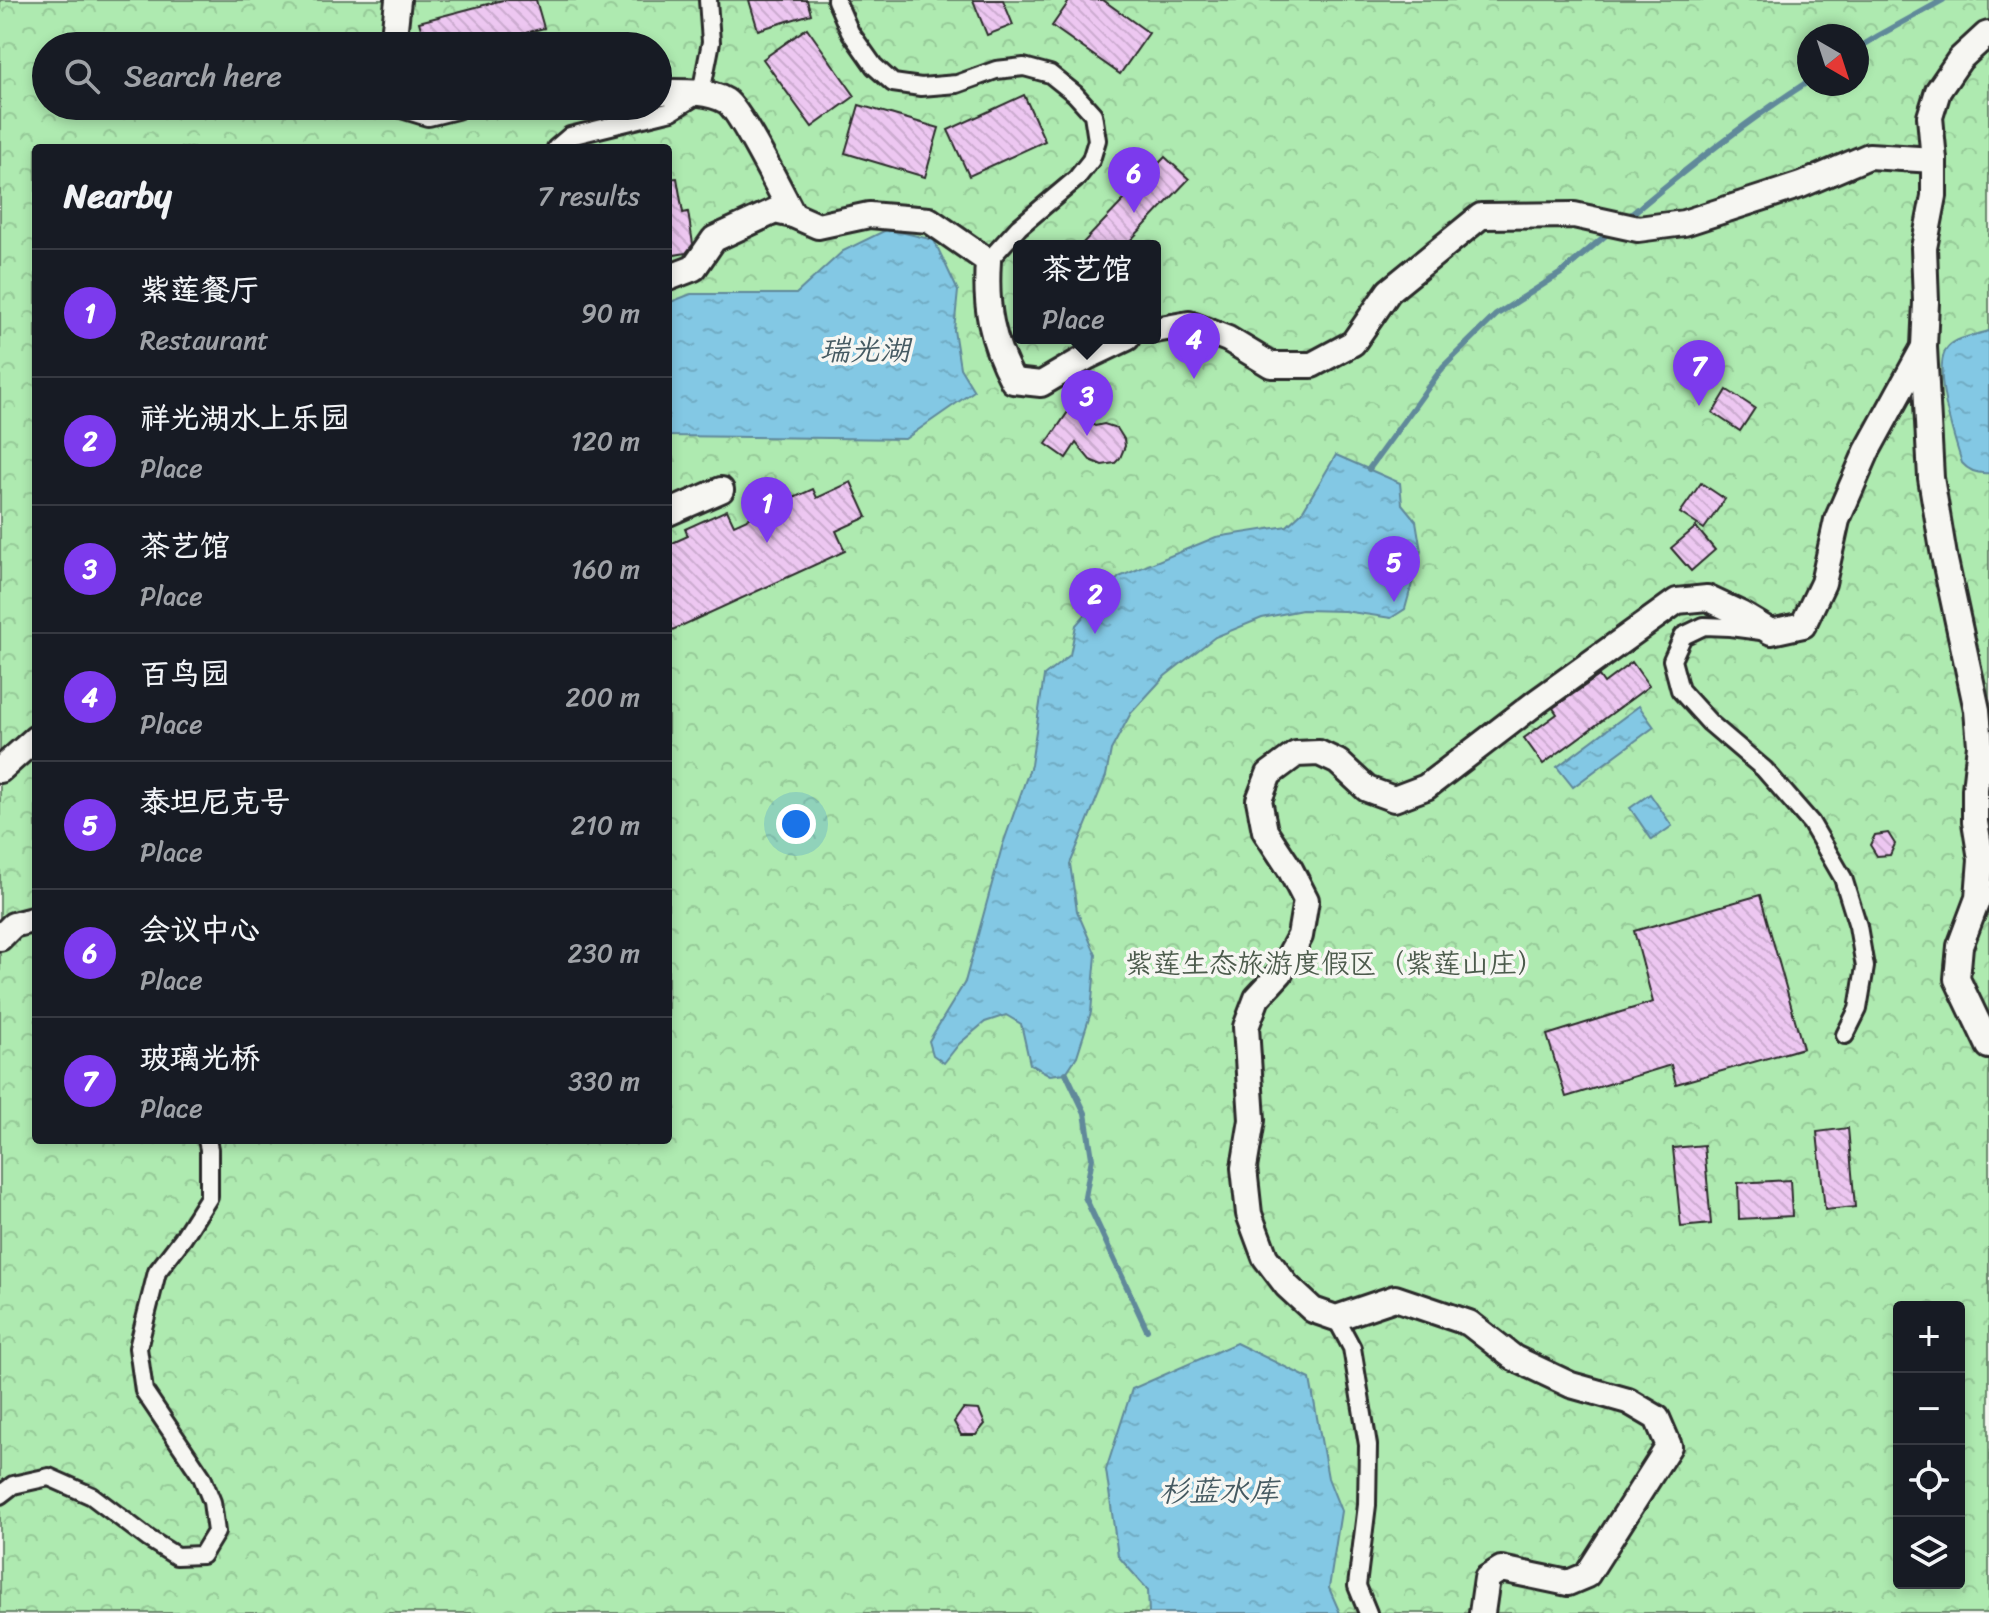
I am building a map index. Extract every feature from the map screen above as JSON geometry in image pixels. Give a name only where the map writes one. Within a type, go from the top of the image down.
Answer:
[{"type":"street","points":[[395,32],[398,0]]},
{"type":"street","points":[[672,111],[701,93],[711,42],[708,0]]},
{"type":"street","points":[[836,0],[850,32],[874,66],[893,83],[921,87],[957,84],[996,70],[1024,67],[1050,74],[1093,114],[1097,140],[1091,160],[1076,179],[1019,227],[988,261],[987,284],[991,326],[1002,360],[1013,381],[1041,384],[1114,344]]},
{"type":"street","points":[[1989,34],[1960,59],[1938,91],[1930,117],[1934,196],[1924,248],[1924,347],[1931,478],[1944,556],[1977,710],[1980,745],[1975,789],[1975,822],[1981,859],[1978,898],[1960,946],[1957,979],[1989,1046]]},
{"type":"street","points":[[672,92],[701,93],[728,101],[793,215]]},
{"type":"street","points":[[561,144],[570,136],[635,120]]},
{"type":"street","points":[[1161,329],[1189,324],[1228,339],[1271,365],[1312,365],[1353,343],[1389,291],[1481,216],[1574,215],[1638,229],[1684,223],[1801,185],[1869,156],[1934,160]]},
{"type":"street","points":[[672,276],[694,268],[714,239],[775,211],[818,226],[869,215],[929,220],[988,261]]},
{"type":"street","points":[[1845,1035],[1858,1009],[1865,967],[1858,926],[1843,878],[1811,823],[1764,769],[1710,723],[1680,690],[1672,660],[1683,636],[1704,626],[1771,632],[1803,625],[1823,583],[1837,520],[1849,492],[1867,451],[1924,347]]},
{"type":"street","points":[[672,511],[721,490]]},
{"type":"street","points":[[1482,1613],[1487,1578],[1501,1569],[1568,1583],[1587,1575],[1669,1446],[1657,1418],[1628,1401],[1571,1385],[1514,1358],[1469,1323],[1395,1298],[1336,1318],[1313,1310],[1287,1286],[1265,1257],[1249,1214],[1244,1168],[1252,1120],[1246,1027],[1257,998],[1280,973],[1300,936],[1306,900],[1265,831],[1259,800],[1269,774],[1296,754],[1319,753],[1338,762],[1367,789],[1394,799],[1426,787],[1677,601],[1707,598],[1771,632]]},
{"type":"street","points":[[0,770],[32,742]]},
{"type":"street","points":[[0,938],[13,925],[32,920]]},
{"type":"street","points":[[0,1495],[13,1485],[49,1477],[92,1496],[176,1556],[202,1555],[216,1532],[212,1502],[202,1477],[144,1391],[138,1348],[157,1272],[209,1197],[208,1144]]},
{"type":"street","points":[[1336,1318],[1352,1348],[1368,1445],[1367,1505],[1357,1586],[1368,1613]]},
{"type":"green space","name":"紫莲生态旅游度假区（紫莲山庄）","points":[[0,0],[1989,0],[1989,1613],[0,1613]]},
{"type":"water","name":"瑞光湖","points":[[888,229],[934,240],[958,291],[954,330],[960,368],[974,391],[905,439],[672,436],[672,301],[691,294],[796,294],[843,251]]},
{"type":"water","points":[[1989,331],[1989,473],[1985,473],[1971,470],[1962,463],[1946,404],[1942,370],[1943,356],[1948,347]]},
{"type":"water","points":[[1336,455],[1400,483],[1402,504],[1416,521],[1421,551],[1405,609],[1391,618],[1344,611],[1302,610],[1262,618],[1215,637],[1165,676],[1131,713],[1111,750],[1106,776],[1070,864],[1077,911],[1096,955],[1091,1012],[1077,1056],[1066,1073],[1050,1075],[1030,1064],[1021,1024],[1006,1015],[985,1022],[959,1044],[944,1063],[933,1055],[929,1041],[965,982],[1002,847],[1031,765],[1044,676],[1070,655],[1076,625],[1119,577],[1216,537],[1287,526],[1302,512]]},
{"type":"water","points":[[1639,706],[1654,727],[1573,787],[1557,767]]},
{"type":"water","points":[[1650,794],[1672,826],[1652,840],[1630,808]]},
{"type":"water","name":"杉蓝水库","points":[[1236,1343],[1310,1379],[1328,1478],[1341,1511],[1329,1588],[1340,1613],[1149,1613],[1148,1590],[1118,1556],[1106,1470],[1132,1389]]},
{"type":"building","points":[[503,0],[536,0],[544,28],[529,32],[422,32],[419,22]]},
{"type":"building","points":[[749,0],[807,0],[811,14],[758,30]]},
{"type":"building","points":[[973,0],[1003,0],[1013,25],[987,35]]},
{"type":"building","points":[[1070,0],[1103,0],[1149,33],[1120,74],[1052,26]]},
{"type":"building","points":[[807,28],[855,96],[812,127],[763,59]]},
{"type":"building","points":[[1024,95],[1045,141],[969,176],[948,130]]},
{"type":"building","points":[[859,105],[939,128],[925,177],[845,153]]},
{"type":"building","points":[[1165,157],[1189,179],[1131,240],[1086,240]]},
{"type":"building","points":[[677,178],[683,213],[688,212],[693,244],[686,253],[672,255],[672,179]]},
{"type":"building","points":[[1727,390],[1755,408],[1740,431],[1713,413]]},
{"type":"building","points":[[1070,409],[1095,426],[1104,424],[1117,428],[1125,446],[1115,463],[1102,465],[1090,460],[1076,443],[1066,458],[1046,444]]},
{"type":"building","points":[[851,482],[867,517],[836,531],[845,551],[672,630],[672,543],[688,536],[685,529],[727,510],[734,525],[813,489],[817,498]]},
{"type":"building","points":[[1701,483],[1725,499],[1704,529],[1680,513]]},
{"type":"building","points":[[1696,527],[1715,550],[1691,571],[1671,548]]},
{"type":"building","points":[[1632,662],[1649,686],[1543,764],[1524,738],[1557,714],[1553,708],[1599,676],[1604,683]]},
{"type":"building","points":[[1888,833],[1895,844],[1890,855],[1877,856],[1870,845],[1875,835]]},
{"type":"building","points":[[1760,895],[1803,1048],[1676,1084],[1671,1065],[1566,1097],[1547,1035],[1653,1002],[1634,931]]},
{"type":"building","points":[[1848,1128],[1855,1207],[1825,1210],[1817,1132]]},
{"type":"building","points":[[1704,1145],[1711,1224],[1681,1227],[1673,1148]]},
{"type":"building","points":[[1790,1180],[1792,1216],[1739,1219],[1738,1183]]},
{"type":"building","points":[[963,1409],[979,1410],[985,1424],[976,1435],[961,1435],[954,1422]]},
{"type":"waterway","points":[[1869,42],[1943,0]]},
{"type":"waterway","points":[[1627,218],[1716,147],[1797,89]]},
{"type":"waterway","points":[[1369,469],[1443,367],[1496,315],[1561,273],[1612,230]]},
{"type":"waterway","points":[[1066,1073],[1085,1113],[1092,1158],[1085,1197],[1147,1330]]},
{"type":"place","name":"会议中心","points":[[1134,213]]},
{"type":"place","name":"百鸟园","points":[[1194,379]]},
{"type":"place","name":"玻璃光桥","points":[[1699,406]]},
{"type":"place","name":"茶艺馆","points":[[1087,436]]},
{"type":"place","name":"紫莲餐厅","points":[[767,543]]},
{"type":"place","name":"泰坦尼克号","points":[[1394,602]]},
{"type":"place","name":"祥光湖水上乐园","points":[[1095,634]]}]
